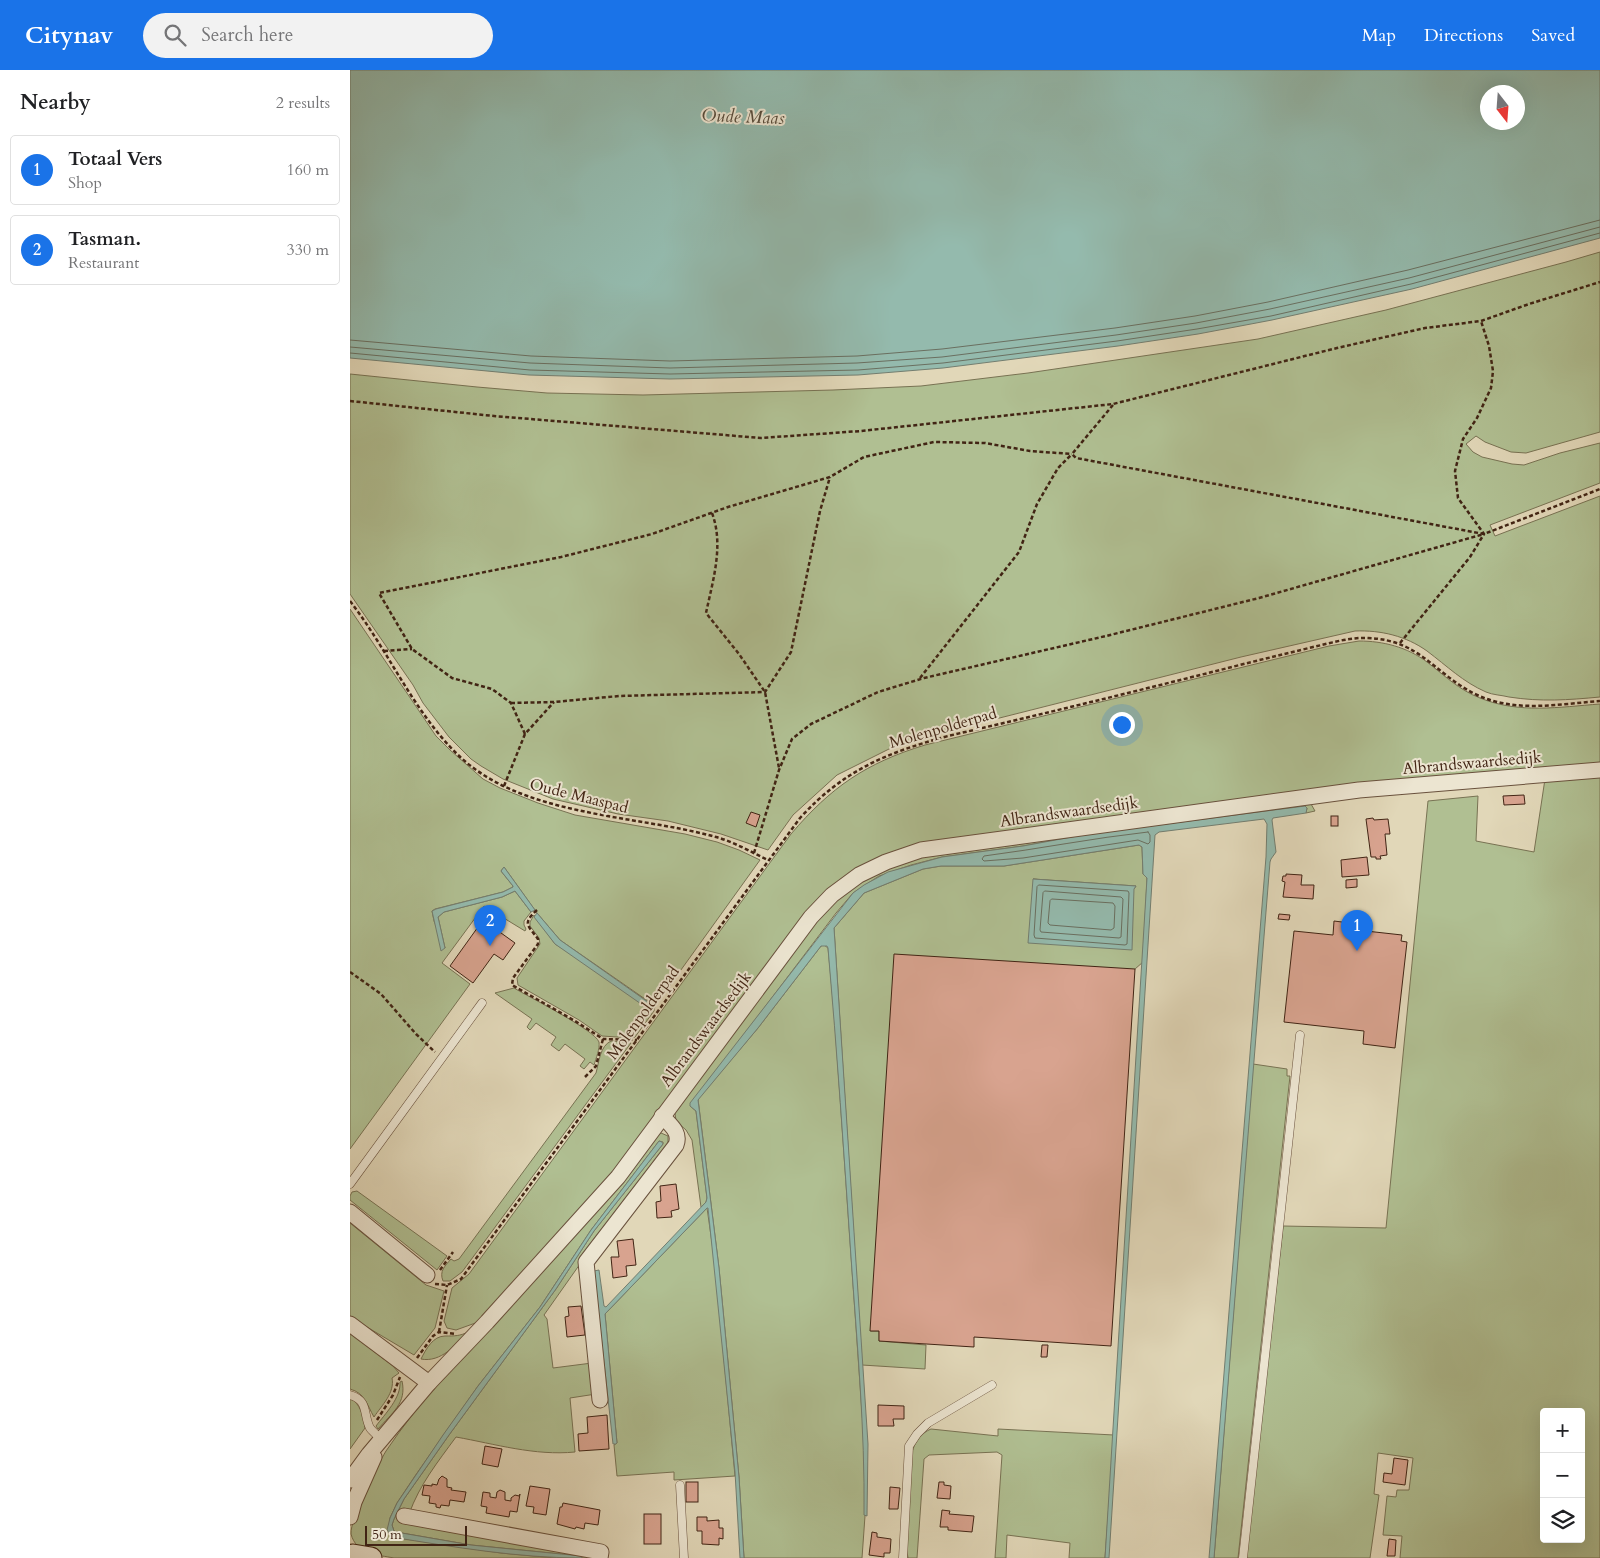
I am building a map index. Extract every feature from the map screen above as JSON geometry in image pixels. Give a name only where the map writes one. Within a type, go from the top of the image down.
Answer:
[{"type":"street","name":"Albrandswaardsedijk","points":[[350,1480],[369,1454],[429,1383],[618,1177],[811,917],[832,895],[859,875],[886,862],[930,849],[1340,793],[1600,770]]},
{"type":"street","points":[[600,1400],[586,1262],[676,1145],[678,1141],[677,1132],[662,1116]]},
{"type":"street","points":[[350,1212],[434,1277]]},
{"type":"street","points":[[350,1324],[429,1383]]},
{"type":"street","name":"Albrandswaardsedijk","points":[[350,1517],[354,1502],[382,1440]]},
{"type":"street","points":[[404,1516],[601,1552],[600,1558]]},
{"type":"lane","points":[[351,1182],[482,1003]]},
{"type":"lane","points":[[1243,1558],[1300,1035]]},
{"type":"lane","points":[[903,1558],[909,1446],[928,1423],[992,1385]]},
{"type":"lane","points":[[350,1395],[361,1401],[370,1428],[382,1440]]},
{"type":"lane","points":[[680,1485],[684,1558]]},
{"type":"path","points":[[350,401],[494,416],[761,438],[861,431],[1114,404],[1328,350],[1425,328],[1482,321],[1600,282]]},
{"type":"path","points":[[1482,321],[1493,371],[1491,388],[1477,418],[1462,439],[1455,471],[1458,498],[1484,534]]},
{"type":"path","points":[[919,680],[1019,552],[1037,504],[1058,468],[1114,404]]},
{"type":"path","points":[[525,734],[511,703],[492,689],[452,678],[412,649],[379,593],[561,557],[652,534],[712,513],[830,477],[864,457],[934,442],[985,443],[1030,451],[1072,454],[1076,458],[1484,534]]},
{"type":"path","points":[[765,692],[792,652],[820,511],[830,477]]},
{"type":"path","points":[[754,853],[780,770],[792,740],[811,724],[878,692],[919,680],[1259,598],[1484,534],[1600,489]]},
{"type":"path","points":[[712,513],[717,525],[717,558],[706,613],[739,654],[765,692],[780,770]]},
{"type":"path","points":[[1400,644],[1470,557],[1484,534]]},
{"type":"path","name":"Oude Maaspad","points":[[350,601],[438,734],[469,764],[504,786],[539,801],[717,838],[768,860]]},
{"type":"path","name":"Molenpolderpad","points":[[438,1332],[448,1286],[461,1279],[800,818],[826,792],[856,771],[895,752],[948,736],[1330,643],[1354,639],[1368,638],[1400,644],[1424,657],[1466,689],[1500,702],[1534,706],[1600,701]]},
{"type":"path","points":[[384,651],[412,649]]},
{"type":"path","points":[[511,703],[554,702],[619,696],[765,692]]},
{"type":"path","points":[[504,786],[525,734],[554,702]]},
{"type":"path","points":[[537,910],[527,922],[528,927],[538,939],[538,944],[513,978],[512,984],[603,1039],[637,1040]]},
{"type":"path","points":[[350,972],[381,994],[416,1034],[442,1058]]},
{"type":"path","points":[[585,1077],[596,1066],[603,1039]]},
{"type":"path","points":[[438,1286],[434,1277],[453,1252]]},
{"type":"green space","points":[[1600,252],[1600,432],[1526,453],[1511,452],[1485,442],[1476,436],[1466,444],[1473,452],[1482,457],[1524,465],[1560,453],[1600,443],[1600,483],[1490,525],[1495,536],[1600,496],[1600,697],[1543,700],[1521,699],[1491,694],[1470,683],[1411,641],[1384,633],[1355,631],[1241,657],[960,728],[889,749],[837,775],[793,815],[768,850],[721,834],[668,821],[618,814],[553,799],[503,779],[481,766],[471,759],[449,737],[423,703],[413,685],[350,594],[350,374],[547,393],[643,395],[921,386],[1028,373],[1258,339],[1386,310]]},
{"type":"green space","points":[[350,609],[436,736],[483,779],[538,803],[575,815],[685,834],[717,842],[760,860],[655,1006],[654,1011],[635,1037],[632,1038],[602,1036],[579,1020],[518,985],[517,978],[540,944],[539,938],[530,926],[534,915],[555,944],[648,1001],[560,940],[537,913],[504,867],[501,871],[513,887],[503,892],[432,911],[445,948],[438,917],[444,912],[502,897],[515,891],[531,912],[524,921],[525,931],[484,906],[442,963],[470,984],[350,1149]]},
{"type":"green space","points":[[1359,641],[1377,642],[1411,652],[1465,691],[1495,703],[1524,708],[1554,708],[1600,704],[1600,763],[944,841],[857,871],[626,1157],[481,1321],[456,1330],[447,1328],[444,1321],[452,1288],[469,1274],[791,834],[835,790],[867,769],[885,760],[925,745],[1329,646]]},
{"type":"green space","points":[[1600,775],[1600,1558],[1400,1558],[1402,1536],[1383,1535],[1387,1496],[1396,1497],[1397,1490],[1409,1490],[1413,1458],[1378,1453],[1374,1494],[1379,1495],[1370,1558],[1246,1558],[1283,1226],[1386,1228],[1428,801],[1478,796],[1476,841],[1534,852],[1545,779]]},
{"type":"green space","points":[[1311,804],[1315,811],[1306,813],[1307,808],[1305,806],[1088,834],[1023,846],[942,857],[879,876],[853,893],[690,1106],[696,1111],[707,1198],[701,1207],[692,1140],[686,1130],[676,1121],[675,1113],[815,921],[839,898],[873,874],[923,856]]},
{"type":"green space","points":[[1139,845],[1142,847],[1143,874],[1147,878],[1143,962],[1135,969],[871,1331],[879,1331],[879,1341],[926,1345],[925,1369],[862,1365],[834,928],[864,893],[923,869],[941,866],[1004,866]],"holes":[[[1033,879],[1136,886],[1134,889]]]},
{"type":"green space","points":[[824,945],[828,948],[834,1011],[864,1442],[865,1516],[862,1558],[744,1558],[739,1477],[719,1268],[698,1099],[758,1028],[821,946]]},
{"type":"green space","points":[[514,988],[574,1022],[595,1037],[599,1045],[594,1065],[590,1062],[584,1069],[580,1066],[585,1059],[565,1044],[559,1051],[551,1045],[556,1037],[536,1023],[530,1030],[527,1027],[532,1019],[495,993]]},
{"type":"green space","points":[[611,1041],[631,1043],[462,1272],[450,1281],[443,1281],[442,1271],[445,1266],[451,1259],[454,1261],[459,1259],[596,1073],[602,1050]]},
{"type":"green space","points":[[1253,1064],[1287,1069],[1287,1076],[1290,1076],[1238,1558],[1214,1558]]},
{"type":"green space","points":[[661,1133],[668,1136],[668,1145],[544,1315],[547,1319],[553,1368],[592,1363],[596,1394],[570,1398],[575,1452],[530,1451],[456,1437],[424,1483],[409,1514],[593,1558],[471,1545],[396,1532],[392,1525],[404,1499],[556,1289],[594,1231],[663,1144],[663,1142],[659,1141],[591,1230],[540,1307],[478,1386],[397,1503],[390,1518],[389,1535],[392,1537],[501,1553],[556,1558],[394,1558],[363,1550],[354,1541],[351,1534],[352,1527],[365,1492],[386,1451],[426,1398],[455,1364],[657,1134]]},
{"type":"green space","points":[[357,1191],[447,1256],[437,1270],[350,1200],[352,1192]]},
{"type":"green space","points":[[707,1208],[715,1264],[735,1476],[674,1480],[674,1472],[617,1476],[614,1445],[617,1443],[605,1314]]},
{"type":"green space","points":[[350,1223],[426,1285],[444,1291],[435,1328],[414,1355],[350,1317]]},
{"type":"green space","points":[[471,1332],[442,1355],[435,1358],[421,1359],[428,1347],[437,1338]]},
{"type":"green space","points":[[350,1333],[393,1366],[399,1373],[392,1378],[390,1394],[374,1417],[362,1396],[350,1389]]},
{"type":"green space","points":[[402,1381],[403,1389],[400,1402],[393,1413],[378,1429],[376,1426],[395,1400],[400,1388],[400,1382]]},
{"type":"green space","points":[[350,1398],[361,1411],[365,1428],[350,1449]]},
{"type":"green space","points":[[931,1429],[998,1436],[998,1429],[1114,1435],[1105,1558],[1069,1558],[1070,1543],[1007,1535],[1006,1558],[995,1558],[1002,1455],[997,1452],[929,1455],[924,1459],[917,1558],[908,1558],[906,1544],[912,1452],[919,1438]]},
{"type":"water","name":"Oude Maas","points":[[350,70],[1600,70],[1600,238],[1412,289],[1272,320],[1118,346],[943,368],[858,375],[670,379],[529,375],[350,358]]},
{"type":"water","points":[[1305,806],[1307,808],[1306,813],[1273,818],[1272,820],[1276,852],[1270,862],[1214,1558],[1209,1558],[1266,857],[1267,824],[1264,819],[1159,832],[1155,835],[1109,1558],[1105,1558],[1147,878],[1143,874],[1142,847],[1139,845],[1004,866],[941,866],[923,869],[864,893],[834,928],[868,1444],[867,1516],[864,1515],[860,1386],[827,946],[821,946],[758,1028],[698,1100],[719,1268],[739,1477],[744,1558],[740,1558],[735,1472],[708,1208],[605,1314],[617,1443],[613,1444],[594,1271],[599,1270],[604,1306],[606,1307],[706,1202],[696,1111],[690,1106],[690,1103],[853,893],[888,872],[942,857],[1023,846],[1088,834]]},
{"type":"water","points":[[504,867],[535,910],[531,912],[515,891],[502,897],[444,912],[438,917],[445,948],[441,951],[432,911],[503,892],[513,887],[501,871]]},
{"type":"water","points":[[1033,879],[1136,886],[1134,889],[1132,950],[1028,943]]},
{"type":"water","points":[[537,913],[560,940],[648,1003],[644,1006],[555,944],[534,917]]},
{"type":"water","points":[[659,1141],[663,1144],[594,1231],[556,1289],[404,1499],[392,1525],[396,1532],[471,1545],[581,1556],[582,1558],[510,1554],[391,1537],[387,1530],[397,1503],[443,1435],[478,1386],[540,1307],[591,1230]]},
{"type":"building","points":[[1524,795],[1525,804],[1504,805],[1503,796]]},
{"type":"building","points":[[751,812],[760,815],[756,827],[746,823]]},
{"type":"building","points":[[1331,816],[1338,816],[1338,826],[1331,826]]},
{"type":"building","points":[[1373,818],[1374,820],[1388,819],[1390,834],[1385,834],[1387,855],[1380,856],[1381,859],[1371,857],[1366,819]]},
{"type":"building","points":[[1367,857],[1369,875],[1342,877],[1341,860]]},
{"type":"building","points":[[1286,874],[1302,875],[1301,885],[1314,885],[1313,899],[1283,897],[1285,882],[1282,881],[1283,876],[1286,876]]},
{"type":"building","points":[[1357,879],[1357,887],[1346,888],[1346,880]]},
{"type":"building","points":[[1279,914],[1290,915],[1289,920],[1278,919]]},
{"type":"building","points":[[483,920],[515,943],[503,960],[494,954],[473,983],[450,966]]},
{"type":"building","points":[[1334,921],[1350,923],[1348,935],[1365,937],[1366,931],[1402,935],[1401,941],[1407,942],[1395,1048],[1363,1044],[1364,1031],[1284,1022],[1294,931],[1333,935]]},
{"type":"building","points":[[894,954],[1135,969],[1111,1346],[974,1337],[974,1347],[879,1341],[879,1331],[870,1331]]},
{"type":"building","points":[[676,1184],[679,1209],[671,1211],[672,1217],[657,1218],[656,1202],[661,1201],[660,1186]]},
{"type":"building","points":[[633,1239],[636,1265],[626,1266],[627,1276],[613,1278],[611,1257],[619,1257],[617,1241]]},
{"type":"building","points":[[581,1306],[585,1335],[567,1337],[565,1317],[569,1316],[568,1307]]},
{"type":"building","points":[[1042,1345],[1048,1345],[1047,1357],[1041,1357]]},
{"type":"building","points":[[878,1405],[904,1406],[904,1419],[893,1419],[894,1426],[878,1426]]},
{"type":"building","points":[[607,1415],[609,1449],[579,1451],[578,1434],[588,1433],[587,1417]]},
{"type":"building","points":[[485,1446],[502,1449],[498,1467],[482,1464]]},
{"type":"building","points":[[1394,1458],[1408,1460],[1405,1485],[1383,1482],[1384,1473],[1392,1474]]},
{"type":"building","points":[[442,1476],[447,1479],[447,1487],[452,1488],[451,1490],[466,1492],[464,1502],[450,1500],[449,1506],[441,1505],[440,1508],[436,1507],[436,1504],[429,1503],[430,1496],[422,1495],[424,1485],[437,1485]]},
{"type":"building","points":[[686,1482],[698,1482],[698,1502],[686,1502]]},
{"type":"building","points":[[939,1482],[944,1482],[944,1485],[951,1486],[950,1499],[937,1498]]},
{"type":"building","points":[[530,1486],[550,1489],[546,1515],[533,1513],[534,1507],[526,1506]]},
{"type":"building","points":[[890,1487],[900,1488],[898,1509],[889,1509]]},
{"type":"building","points":[[500,1490],[505,1492],[505,1500],[511,1501],[511,1498],[520,1494],[517,1512],[510,1511],[509,1517],[486,1513],[487,1507],[481,1506],[483,1492],[490,1493],[490,1497],[496,1498],[497,1492]]},
{"type":"building","points":[[563,1503],[600,1510],[598,1525],[585,1523],[584,1529],[576,1527],[575,1529],[557,1524],[560,1507],[562,1507]]},
{"type":"building","points":[[942,1510],[950,1511],[949,1514],[974,1516],[972,1532],[948,1530],[948,1527],[940,1527]]},
{"type":"building","points":[[644,1514],[661,1514],[661,1544],[644,1544]]},
{"type":"building","points":[[697,1517],[707,1517],[707,1521],[719,1520],[719,1528],[723,1528],[723,1539],[719,1538],[719,1545],[702,1544],[702,1531],[697,1531]]},
{"type":"building","points":[[872,1532],[877,1533],[877,1537],[891,1539],[890,1553],[884,1553],[884,1557],[869,1555]]},
{"type":"building","points":[[1389,1539],[1396,1540],[1395,1556],[1387,1556]]},
{"type":"place","name":"Tasman.","points":[[490,946]]},
{"type":"place","name":"Totaal Vers","points":[[1357,951]]}]
